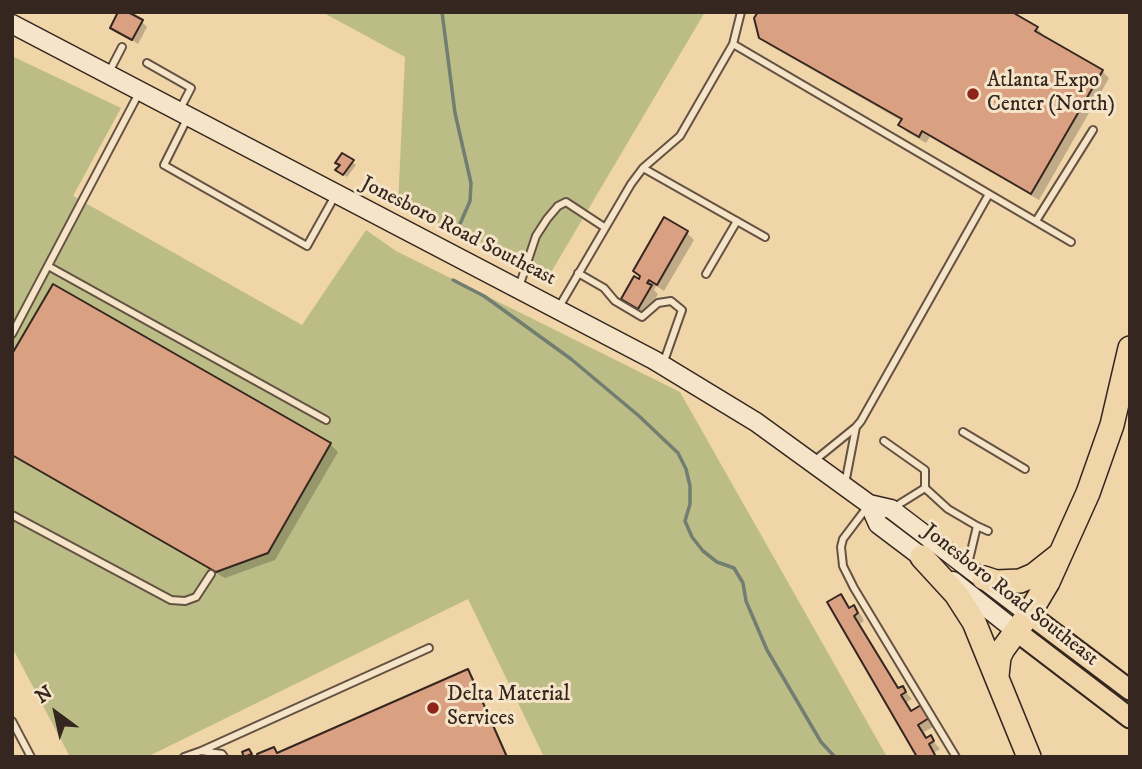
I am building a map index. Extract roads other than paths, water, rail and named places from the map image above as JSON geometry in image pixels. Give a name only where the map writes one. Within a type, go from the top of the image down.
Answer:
[{"type":"highway","points":[[997,676],[999,657],[1048,582],[1088,493],[1120,396],[1130,348]]},
{"type":"highway","points":[[976,572],[996,582],[1020,581],[1034,575],[1060,554]]},
{"type":"highway","points":[[922,557],[965,607],[982,638],[1029,757]]},
{"type":"main road","name":"Jonesboro Road Southeast","points":[[12,24],[558,309],[663,366],[756,422],[870,505],[891,509],[976,572],[1023,622],[1129,717]]},
{"type":"main road","name":"Jonesboro Road Southeast","points":[[870,505],[878,524],[922,557],[1129,689]]},
{"type":"lane","points":[[558,309],[604,227],[643,167],[680,136],[733,44],[741,12]]},
{"type":"lane","points":[[733,44],[1071,242]]},
{"type":"lane","points":[[108,74],[122,47]]},
{"type":"lane","points":[[147,62],[191,88],[164,165],[307,246],[336,194]]},
{"type":"lane","points":[[12,334],[140,91]]},
{"type":"lane","points":[[1036,221],[1093,130]]},
{"type":"lane","points":[[643,167],[765,237]]},
{"type":"lane","points":[[811,463],[856,427],[868,409],[989,194]]},
{"type":"lane","points":[[518,288],[537,236],[558,206],[566,202],[604,227]]},
{"type":"lane","points":[[706,274],[737,221]]},
{"type":"lane","points":[[48,266],[326,420]]},
{"type":"lane","points":[[578,273],[604,288],[615,301],[642,317],[658,303],[671,301],[682,310],[663,366]]},
{"type":"lane","points":[[845,486],[856,427]]},
{"type":"lane","points":[[963,432],[1025,469]]},
{"type":"lane","points":[[884,441],[925,470],[925,488],[948,509],[988,531]]},
{"type":"lane","points":[[891,509],[925,488]]},
{"type":"lane","points":[[870,505],[843,539],[841,547],[844,566],[854,588],[956,757]]},
{"type":"lane","points":[[12,515],[172,600],[185,601],[196,597],[211,575]]},
{"type":"lane","points":[[976,572],[977,526]]},
{"type":"lane","points":[[184,757],[429,648]]},
{"type":"lane","points":[[12,721],[31,757]]},
{"type":"lane","points":[[201,751],[222,754],[224,757]]},
{"type":"waterway","points":[[442,12],[455,113],[471,183],[470,201],[456,233]]},
{"type":"waterway","points":[[453,280],[484,296],[571,359],[678,453],[690,486],[690,504],[685,521],[692,537],[703,551],[717,562],[734,568],[743,583],[746,601],[767,650],[821,742],[835,757]]},
{"type":"place","name":"Atlanta Expo Center (North)","points":[[973,94]]},
{"type":"place","name":"Delta Material Services","points":[[433,708]]}]
